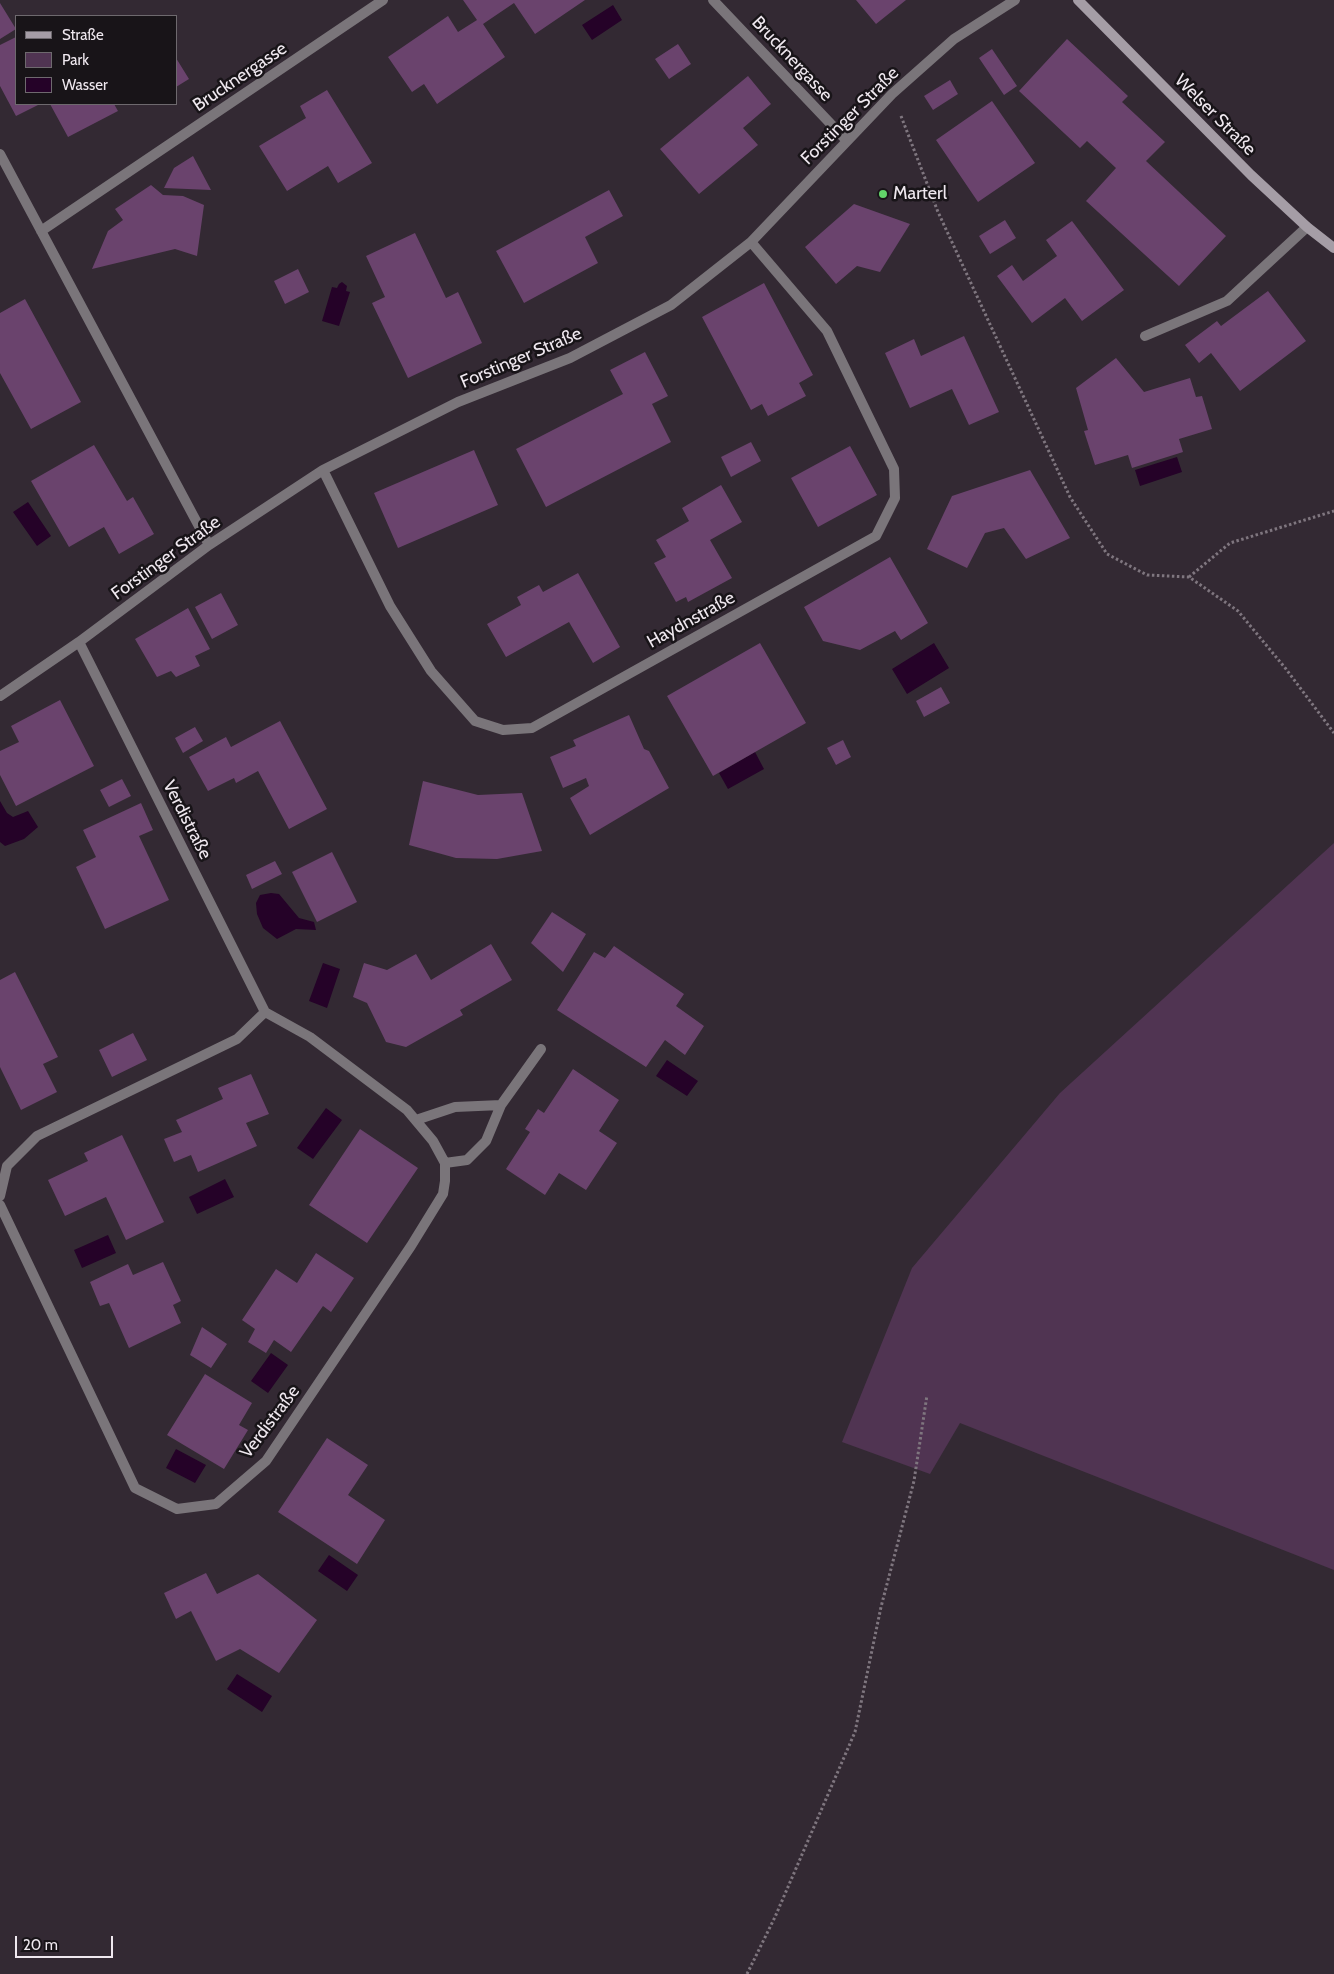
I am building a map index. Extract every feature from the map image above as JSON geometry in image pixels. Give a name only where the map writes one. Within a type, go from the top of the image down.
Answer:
[{"type":"main road","name":"Welser Straße","points":[[1078,0],[1251,175],[1307,227],[1334,248]]},
{"type":"street","name":"Brucknergasse","points":[[41,231],[383,0]]},
{"type":"street","name":"Brucknergasse","points":[[713,0],[847,141]]},
{"type":"street","name":"Forstinger Straße","points":[[0,696],[79,642],[209,545],[323,470],[458,402],[570,358],[671,305],[751,242],[892,94],[954,39],[1015,0]]},
{"type":"street","points":[[0,154],[209,545]]},
{"type":"street","points":[[1145,336],[1228,301],[1307,227]]},
{"type":"street","name":"Haydnstraße","points":[[323,470],[390,606],[431,671],[475,721],[503,730],[532,728],[876,536],[895,498],[894,469],[827,331],[751,242]]},
{"type":"street","name":"Verdistraße","points":[[79,642],[265,1012]]},
{"type":"street","points":[[0,1196],[7,1166],[37,1136],[237,1039],[265,1012],[310,1037],[407,1110],[433,1141],[445,1163],[467,1160],[486,1141],[502,1105],[541,1049]]},
{"type":"street","points":[[416,1120],[455,1107],[502,1105]]},
{"type":"street","name":"Verdistraße","points":[[0,1205],[135,1488],[177,1509],[216,1504],[266,1461],[411,1246],[443,1194],[445,1163]]},
{"type":"path","points":[[892,94],[938,212],[1070,497],[1107,554],[1147,575],[1189,577],[1238,611],[1286,669],[1334,733]]},
{"type":"path","points":[[1189,577],[1230,543],[1334,510]]},
{"type":"path","points":[[747,1974],[775,1916],[855,1732],[881,1607],[914,1481],[927,1395]]},
{"type":"green space","points":[[1334,843],[1334,1570],[960,1423],[930,1474],[842,1442],[912,1268],[1060,1093]]},
{"type":"water","points":[[613,5],[622,20],[592,40],[582,25]]},
{"type":"water","points":[[342,282],[347,286],[346,291],[350,292],[339,326],[322,321],[332,287],[337,288]]},
{"type":"water","points":[[1177,457],[1182,472],[1140,486],[1135,470]]},
{"type":"water","points":[[28,502],[51,536],[37,546],[13,512]]},
{"type":"water","points":[[934,643],[949,668],[907,694],[892,669]]},
{"type":"water","points":[[755,752],[764,769],[728,789],[719,773]]},
{"type":"water","points":[[0,801],[7,813],[13,817],[28,811],[38,827],[24,839],[5,846],[0,842]]},
{"type":"water","points":[[279,894],[299,918],[314,922],[316,930],[296,929],[277,939],[263,928],[257,914],[256,903],[260,895]]},
{"type":"water","points":[[323,963],[340,969],[327,1008],[309,1001]]},
{"type":"water","points":[[667,1060],[698,1081],[687,1096],[656,1076]]},
{"type":"water","points":[[326,1108],[342,1120],[313,1159],[297,1148]]},
{"type":"water","points":[[225,1179],[234,1197],[197,1214],[189,1197]]},
{"type":"water","points":[[108,1235],[116,1253],[82,1268],[74,1250]]},
{"type":"water","points":[[271,1353],[288,1365],[268,1393],[251,1381]]},
{"type":"water","points":[[176,1449],[206,1465],[195,1483],[166,1468]]},
{"type":"water","points":[[329,1555],[358,1575],[347,1591],[318,1571]]},
{"type":"water","points":[[237,1674],[272,1696],[262,1712],[227,1689]]},
{"type":"building","points":[[463,0],[585,0],[535,34],[514,3],[483,24],[505,57],[437,104],[424,84],[412,92],[388,57],[448,16],[458,32],[477,20]]},
{"type":"building","points":[[856,0],[906,0],[876,24]]},
{"type":"building","points":[[0,3],[15,30],[0,39]]},
{"type":"building","points":[[15,38],[15,105],[38,105],[16,116],[0,86],[0,45]]},
{"type":"building","points":[[1067,39],[1128,96],[1122,102],[1165,142],[1146,161],[1226,236],[1179,286],[1086,201],[1116,168],[1087,141],[1080,148],[1019,91]]},
{"type":"building","points":[[678,44],[691,64],[669,79],[655,59]]},
{"type":"building","points":[[992,49],[1017,86],[1004,95],[979,58]]},
{"type":"building","points":[[178,61],[189,79],[178,86]]},
{"type":"building","points":[[748,76],[771,104],[743,128],[758,145],[699,194],[660,149]]},
{"type":"building","points":[[950,80],[958,94],[933,110],[924,96]]},
{"type":"building","points":[[327,90],[372,163],[338,183],[328,166],[287,191],[259,146],[306,118],[300,106]]},
{"type":"building","points":[[992,101],[1035,163],[978,202],[936,140]]},
{"type":"building","points":[[51,105],[115,105],[118,111],[68,137]]},
{"type":"building","points":[[193,156],[211,190],[164,188],[174,168]]},
{"type":"building","points":[[151,185],[163,195],[183,196],[204,205],[197,256],[175,249],[92,269],[108,231],[123,220],[115,209]]},
{"type":"building","points":[[609,190],[623,216],[585,237],[598,263],[524,303],[496,251]]},
{"type":"building","points":[[854,204],[910,224],[880,272],[857,266],[836,284],[805,247]]},
{"type":"building","points":[[1005,220],[1016,238],[990,254],[979,236]]},
{"type":"building","points":[[1072,221],[1124,290],[1082,321],[1065,298],[1032,323],[997,276],[1012,265],[1023,281],[1057,256],[1046,240]]},
{"type":"building","points":[[415,233],[446,298],[458,292],[482,343],[408,378],[372,303],[385,297],[366,256]]},
{"type":"building","points":[[298,269],[309,292],[285,304],[274,281]]},
{"type":"building","points":[[764,283],[813,375],[799,383],[806,396],[768,416],[762,404],[751,410],[702,317]]},
{"type":"building","points":[[1268,291],[1306,341],[1240,391],[1211,353],[1199,363],[1185,345],[1217,321],[1221,326]]},
{"type":"building","points":[[25,299],[81,402],[31,429],[0,373],[0,313]]},
{"type":"building","points":[[964,336],[999,412],[969,425],[952,389],[910,408],[885,353],[914,339],[921,356]]},
{"type":"building","points":[[645,352],[668,396],[652,404],[671,442],[546,507],[516,449],[623,394],[610,370]]},
{"type":"building","points":[[1116,358],[1144,392],[1190,378],[1196,397],[1202,396],[1212,429],[1179,439],[1183,452],[1132,468],[1128,455],[1095,465],[1084,431],[1088,430],[1076,388]]},
{"type":"building","points":[[751,442],[761,461],[731,477],[721,457]]},
{"type":"building","points":[[94,445],[127,501],[133,497],[154,534],[119,554],[104,527],[69,547],[31,481]]},
{"type":"building","points":[[850,446],[877,495],[818,527],[791,478]]},
{"type":"building","points":[[474,450],[498,505],[398,548],[374,493]]},
{"type":"building","points":[[1030,470],[1070,538],[1026,559],[1004,528],[985,533],[967,568],[927,549],[952,496]]},
{"type":"building","points":[[721,485],[742,522],[710,540],[732,578],[688,602],[686,597],[676,602],[654,563],[666,557],[656,540],[689,521],[682,508]]},
{"type":"building","points":[[890,557],[928,623],[901,640],[895,631],[860,650],[823,641],[804,607]]},
{"type":"building","points":[[578,573],[620,647],[593,663],[569,622],[506,657],[487,624],[521,605],[517,597],[539,585],[543,592]]},
{"type":"building","points":[[221,593],[238,625],[212,639],[195,607]]},
{"type":"building","points":[[188,608],[210,649],[195,656],[200,666],[176,677],[171,671],[157,677],[135,639]]},
{"type":"building","points":[[760,643],[806,723],[713,776],[667,696]]},
{"type":"building","points":[[941,687],[950,703],[924,717],[916,701]]},
{"type":"building","points":[[60,700],[94,766],[16,806],[0,775],[0,751],[19,742],[11,726]]},
{"type":"building","points":[[629,715],[644,749],[649,751],[669,788],[590,835],[570,798],[589,786],[586,778],[563,788],[550,757],[576,746],[573,740]]},
{"type":"building","points":[[280,721],[327,809],[289,829],[258,771],[236,783],[234,778],[208,791],[189,757],[226,737],[231,747]]},
{"type":"building","points":[[195,727],[203,741],[183,753],[175,738]]},
{"type":"building","points":[[843,740],[851,757],[836,765],[827,748]]},
{"type":"building","points":[[122,779],[131,796],[109,807],[100,790]]},
{"type":"building","points":[[423,781],[478,795],[522,793],[542,851],[497,859],[456,858],[409,845]]},
{"type":"building","points":[[141,803],[153,830],[139,836],[169,900],[105,929],[76,867],[96,857],[83,830]]},
{"type":"building","points":[[332,852],[357,902],[317,922],[292,872]]},
{"type":"building","points":[[275,861],[282,874],[252,889],[246,875]]},
{"type":"building","points":[[552,912],[586,934],[563,972],[531,943]]},
{"type":"building","points":[[491,944],[512,980],[460,1010],[463,1015],[406,1047],[386,1042],[367,1003],[353,997],[364,963],[387,970],[416,954],[431,980]]},
{"type":"building","points":[[614,946],[684,994],[676,1006],[704,1026],[685,1055],[665,1040],[646,1067],[557,1010],[594,952],[605,958]]},
{"type":"building","points":[[15,972],[58,1057],[43,1064],[57,1092],[21,1110],[0,1067],[0,980]]},
{"type":"building","points":[[133,1033],[147,1060],[112,1077],[99,1050]]},
{"type":"building","points":[[573,1069],[619,1100],[599,1131],[617,1143],[586,1190],[559,1173],[545,1195],[506,1169],[530,1132],[525,1129],[538,1109],[544,1113]]},
{"type":"building","points":[[251,1074],[269,1114],[246,1123],[257,1146],[198,1172],[191,1155],[174,1162],[164,1139],[182,1132],[176,1120],[223,1099],[218,1088]]},
{"type":"building","points":[[360,1129],[418,1168],[367,1243],[309,1205]]},
{"type":"building","points":[[122,1135],[164,1222],[126,1240],[106,1197],[65,1216],[48,1180],[88,1161],[84,1153]]},
{"type":"building","points":[[316,1253],[354,1278],[331,1312],[323,1306],[291,1352],[274,1340],[266,1353],[248,1342],[255,1329],[242,1320],[276,1269],[297,1283]]},
{"type":"building","points":[[163,1262],[181,1301],[173,1305],[181,1323],[129,1348],[109,1303],[100,1306],[90,1282],[128,1264],[133,1275]]},
{"type":"building","points":[[202,1327],[227,1344],[211,1368],[190,1355]]},
{"type":"building","points":[[205,1374],[252,1403],[239,1425],[248,1430],[224,1469],[167,1435]]},
{"type":"building","points":[[327,1438],[368,1465],[348,1495],[385,1520],[357,1564],[278,1512]]},
{"type":"building","points":[[206,1573],[217,1594],[258,1574],[317,1620],[279,1673],[240,1649],[216,1661],[191,1611],[176,1619],[164,1593]]},
{"type":"place","name":"Marterl","points":[[883,194]]}]
